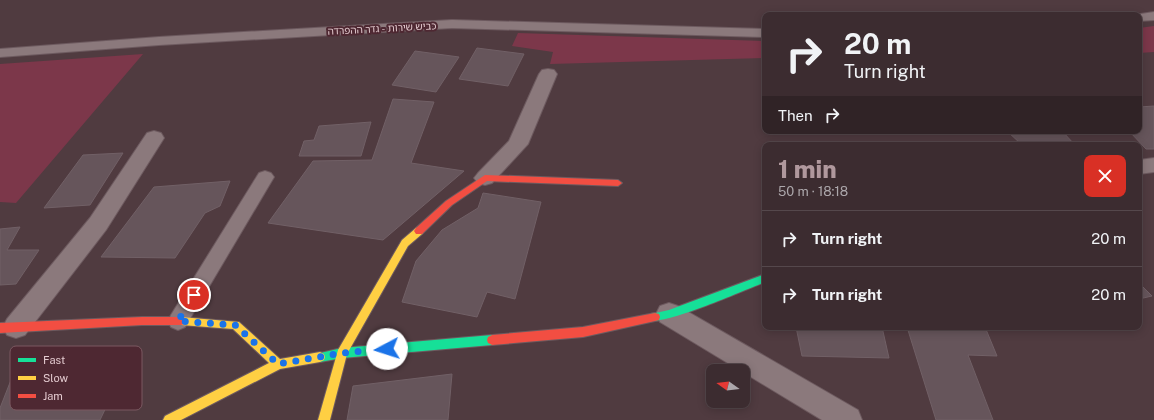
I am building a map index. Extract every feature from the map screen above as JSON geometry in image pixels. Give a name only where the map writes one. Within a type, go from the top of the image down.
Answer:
[{"type":"street","points":[[324,420],[342,353],[405,243],[449,203],[485,178],[518,144],[548,74]]},
{"type":"street","points":[[8,327],[98,224],[154,138]]},
{"type":"street","points":[[1142,167],[1154,166]]},
{"type":"street","points":[[485,178],[618,183]]},
{"type":"street","points":[[169,420],[278,364],[342,353],[584,332],[669,314],[762,279]]},
{"type":"street","points":[[669,314],[848,420]]},
{"type":"street","points":[[8,327],[142,321],[178,321],[235,325],[278,364]]},
{"type":"lane","points":[[1142,17],[1154,16]]},
{"type":"lane","name":"כביש שירות - גדר ההפרדה","points":[[0,53],[159,41],[452,24],[762,33]]},
{"type":"lane","points":[[178,321],[265,177]]},
{"type":"shaded area","points":[[1154,26],[1154,52],[1142,53],[1142,28]]},
{"type":"shaded area","points":[[518,33],[762,41],[762,58],[550,64],[553,52],[512,46]]},
{"type":"shaded area","points":[[143,54],[16,203],[0,202],[0,64]]},
{"type":"building","points":[[477,48],[524,54],[508,86],[459,79]]},
{"type":"building","points":[[415,51],[459,57],[436,92],[392,85]]},
{"type":"building","points":[[393,99],[434,102],[411,163],[464,171],[383,240],[268,223],[313,161],[372,160]]},
{"type":"building","points":[[1154,106],[1154,149],[1146,149],[1142,145],[1142,142],[1139,142],[1132,134],[1142,134],[1142,107]]},
{"type":"building","points":[[371,122],[361,156],[299,156],[304,141],[314,140],[319,126]]},
{"type":"building","points":[[1010,134],[1065,134],[1072,142],[1019,142]]},
{"type":"building","points":[[123,153],[90,205],[44,208],[83,155]]},
{"type":"building","points":[[230,181],[220,206],[205,213],[175,258],[101,257],[154,187]]},
{"type":"building","points":[[483,193],[541,202],[515,299],[487,292],[477,317],[402,302],[416,261],[442,230],[478,208]]},
{"type":"building","points":[[20,227],[7,250],[39,250],[16,284],[0,285],[0,229]]},
{"type":"building","points":[[1142,286],[1152,296],[1142,298]]},
{"type":"building","points":[[797,330],[883,330],[889,358],[802,356]]},
{"type":"building","points":[[908,330],[986,330],[997,356],[968,355],[993,420],[936,420]]},
{"type":"building","points":[[452,374],[448,420],[347,420],[353,386]]},
{"type":"building","points":[[10,383],[10,410],[105,410],[100,420],[0,420],[0,408]]},
{"type":"traffic: fast","points":[[655,317],[669,314],[762,279]]},
{"type":"traffic: fast","points":[[320,357],[342,353],[492,340]]},
{"type":"traffic: slow","points":[[324,420],[342,353],[405,243],[419,231]]},
{"type":"traffic: slow","points":[[181,321],[235,325],[278,364]]},
{"type":"traffic: slow","points":[[169,420],[278,364],[320,357]]},
{"type":"traffic: jam","points":[[419,231],[449,203],[485,178],[618,183]]},
{"type":"traffic: jam","points":[[492,340],[583,332],[655,317]]},
{"type":"traffic: jam","points":[[0,328],[142,321],[181,321]]},
{"type":"route","points":[[194,295],[178,321],[235,325],[278,364],[342,353],[387,349]]}]
